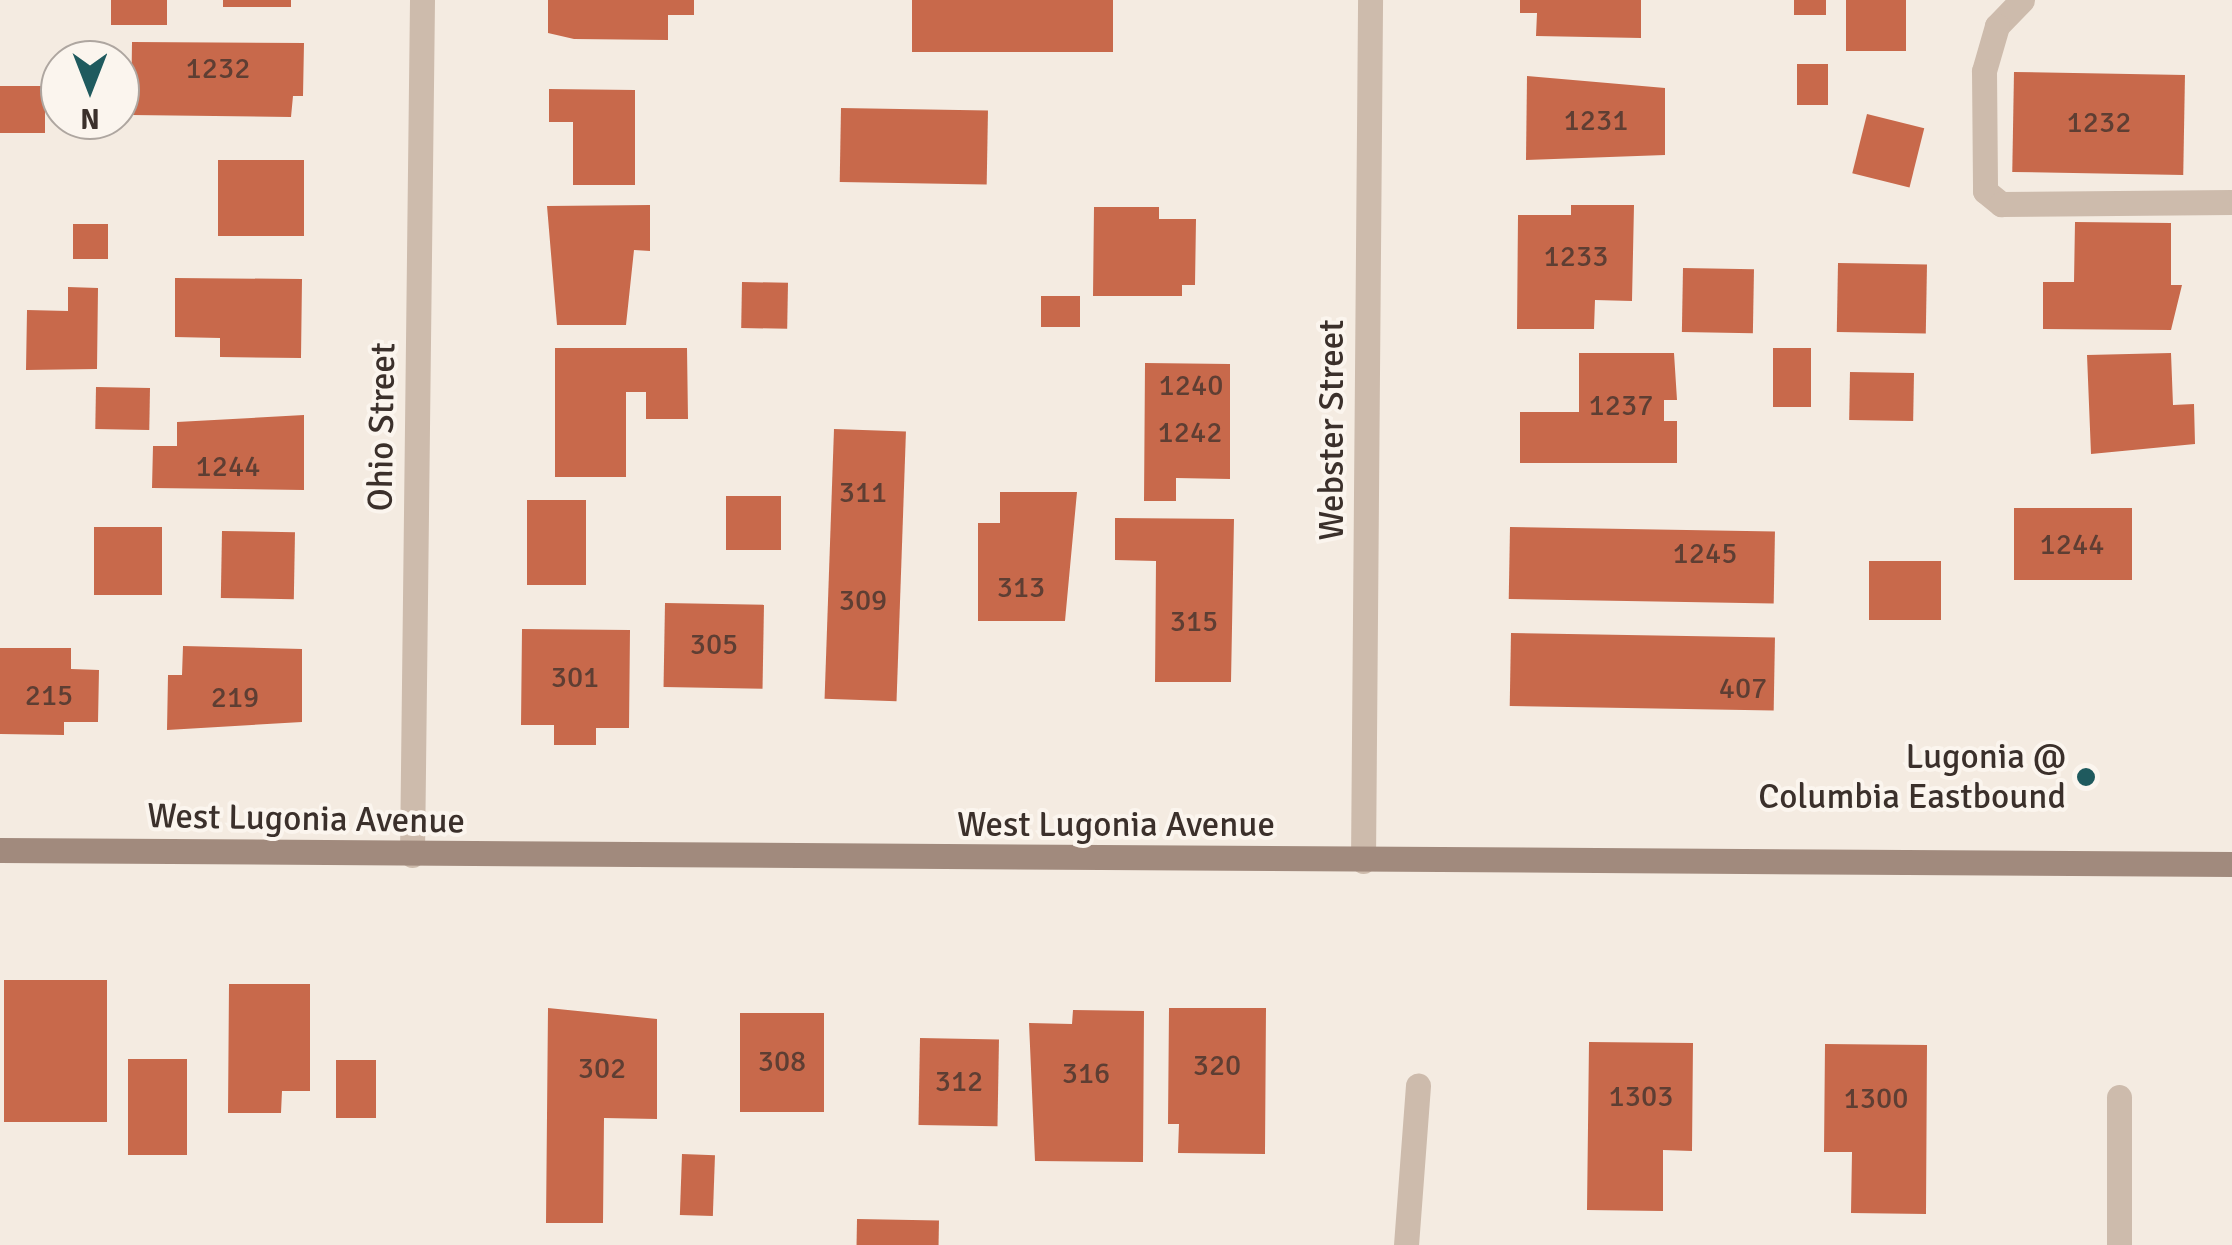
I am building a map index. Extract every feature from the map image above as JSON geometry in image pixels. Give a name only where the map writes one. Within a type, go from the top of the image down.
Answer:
[{"type":"main road","name":"West Lugonia Avenue","points":[[0,850],[2232,864]]},
{"type":"street","name":"Ohio Street","points":[[412,855],[422,0]]},
{"type":"street","name":"Webster Street","points":[[1363,861],[1370,0]]},
{"type":"street","points":[[2022,0],[1997,26],[1984,71],[1984,190],[2001,204],[2232,202]]},
{"type":"street","points":[[1406,1245],[1418,1085]]},
{"type":"street","points":[[2119,1097],[2119,1245]]},
{"type":"building","points":[[111,0],[167,0],[167,25],[111,25]]},
{"type":"building","points":[[223,0],[291,0],[291,7],[223,7]]},
{"type":"building","points":[[548,0],[694,0],[694,15],[668,15],[668,40],[574,39],[548,33]]},
{"type":"building","points":[[912,0],[1113,0],[1113,52],[912,52]]},
{"type":"building","points":[[1520,0],[1641,0],[1641,38],[1536,36],[1537,13],[1520,13]]},
{"type":"building","points":[[1794,0],[1826,0],[1826,15],[1794,15]]},
{"type":"building","points":[[1846,0],[1906,0],[1906,51],[1846,51]]},
{"type":"building","points":[[140,42],[304,43],[303,96],[293,96],[291,117],[140,115]]},
{"type":"building","points":[[1797,64],[1828,64],[1828,105],[1797,105]]},
{"type":"building","points":[[2014,72],[2185,75],[2183,175],[2012,172]]},
{"type":"building","points":[[1527,76],[1665,88],[1665,155],[1526,160]]},
{"type":"building","points":[[0,86],[40,86],[40,133],[0,133]]},
{"type":"building","points":[[549,89],[635,90],[635,185],[573,185],[573,122],[549,122]]},
{"type":"building","points":[[841,108],[988,111],[987,185],[840,182]]},
{"type":"building","points":[[1867,114],[1924,128],[1909,187],[1852,173]]},
{"type":"building","points":[[218,160],[304,160],[304,236],[218,236]]},
{"type":"building","points":[[650,205],[650,251],[634,250],[626,325],[557,325],[547,206]]},
{"type":"building","points":[[1571,205],[1634,205],[1632,301],[1595,300],[1594,329],[1517,329],[1518,215],[1571,215]]},
{"type":"building","points":[[1094,207],[1159,207],[1159,219],[1196,219],[1195,285],[1182,285],[1182,296],[1093,296]]},
{"type":"building","points":[[2075,222],[2171,223],[2171,285],[2182,285],[2171,330],[2043,329],[2043,282],[2074,282]]},
{"type":"building","points":[[73,224],[108,224],[108,259],[73,259]]},
{"type":"building","points":[[1838,263],[1927,265],[1926,334],[1837,332]]},
{"type":"building","points":[[1683,268],[1754,269],[1753,333],[1682,332]]},
{"type":"building","points":[[175,278],[302,279],[301,358],[220,357],[220,338],[175,337]]},
{"type":"building","points":[[742,282],[788,283],[787,329],[741,328]]},
{"type":"building","points":[[68,287],[98,288],[97,369],[26,370],[27,310],[68,311]]},
{"type":"building","points":[[1041,296],[1080,296],[1080,327],[1041,327]]},
{"type":"building","points":[[555,348],[687,348],[688,419],[646,419],[646,392],[626,392],[626,477],[555,477]]},
{"type":"building","points":[[1773,348],[1811,348],[1811,407],[1773,407]]},
{"type":"building","points":[[1579,353],[1674,353],[1677,400],[1664,400],[1664,421],[1677,421],[1677,463],[1520,463],[1520,412],[1579,412]]},
{"type":"building","points":[[2171,353],[2173,405],[2194,404],[2195,444],[2091,454],[2087,355]]},
{"type":"building","points":[[1145,363],[1230,364],[1230,479],[1176,478],[1176,501],[1144,501]]},
{"type":"building","points":[[1850,372],[1914,373],[1913,421],[1849,420]]},
{"type":"building","points":[[96,387],[150,388],[149,430],[95,429]]},
{"type":"building","points":[[304,415],[304,490],[152,488],[153,446],[177,446],[177,422]]},
{"type":"building","points":[[834,429],[906,432],[897,701],[825,699]]},
{"type":"building","points":[[1000,492],[1077,492],[1065,621],[978,621],[978,523],[1000,523]]},
{"type":"building","points":[[726,496],[781,496],[781,550],[726,550]]},
{"type":"building","points":[[527,500],[586,500],[586,585],[527,585]]},
{"type":"building","points":[[2014,508],[2132,508],[2132,580],[2014,580]]},
{"type":"building","points":[[1115,518],[1234,519],[1231,682],[1155,682],[1156,561],[1115,560]]},
{"type":"building","points":[[94,527],[162,527],[162,595],[94,595]]},
{"type":"building","points":[[1510,527],[1775,532],[1774,604],[1509,599]]},
{"type":"building","points":[[222,531],[295,532],[294,599],[221,598]]},
{"type":"building","points":[[1869,561],[1941,561],[1941,620],[1869,620]]},
{"type":"building","points":[[665,603],[764,605],[763,689],[664,687]]},
{"type":"building","points":[[522,629],[630,630],[629,728],[596,728],[596,745],[554,745],[554,725],[521,725]]},
{"type":"building","points":[[1511,633],[1775,638],[1774,711],[1510,706]]},
{"type":"building","points":[[183,646],[302,649],[302,722],[167,730],[168,675],[182,675]]},
{"type":"building","points":[[0,648],[71,648],[71,669],[99,670],[98,722],[64,722],[64,735],[0,734]]},
{"type":"building","points":[[4,980],[107,980],[107,1122],[4,1122]]},
{"type":"building","points":[[229,984],[310,984],[310,1091],[282,1091],[281,1113],[228,1113]]},
{"type":"building","points":[[548,1008],[657,1019],[657,1119],[604,1118],[603,1223],[546,1223]]},
{"type":"building","points":[[1169,1008],[1266,1008],[1265,1154],[1178,1153],[1179,1124],[1168,1124]]},
{"type":"building","points":[[1073,1010],[1144,1011],[1143,1162],[1035,1161],[1029,1023],[1072,1024]]},
{"type":"building","points":[[740,1013],[824,1013],[824,1112],[740,1112]]},
{"type":"building","points":[[920,1038],[999,1039],[997,1126],[918,1125]]},
{"type":"building","points":[[1589,1042],[1693,1043],[1692,1151],[1663,1150],[1663,1211],[1587,1210]]},
{"type":"building","points":[[1825,1044],[1927,1045],[1926,1214],[1851,1213],[1852,1152],[1824,1152]]},
{"type":"building","points":[[128,1059],[187,1059],[187,1155],[128,1155]]},
{"type":"building","points":[[336,1060],[376,1060],[376,1118],[336,1118]]},
{"type":"building","points":[[682,1154],[715,1155],[713,1216],[680,1215]]},
{"type":"building","points":[[857,1219],[939,1220],[939,1245],[857,1245]]},
{"type":"place","name":"Lugonia @ Columbia Eastbound","points":[[2086,777]]}]
